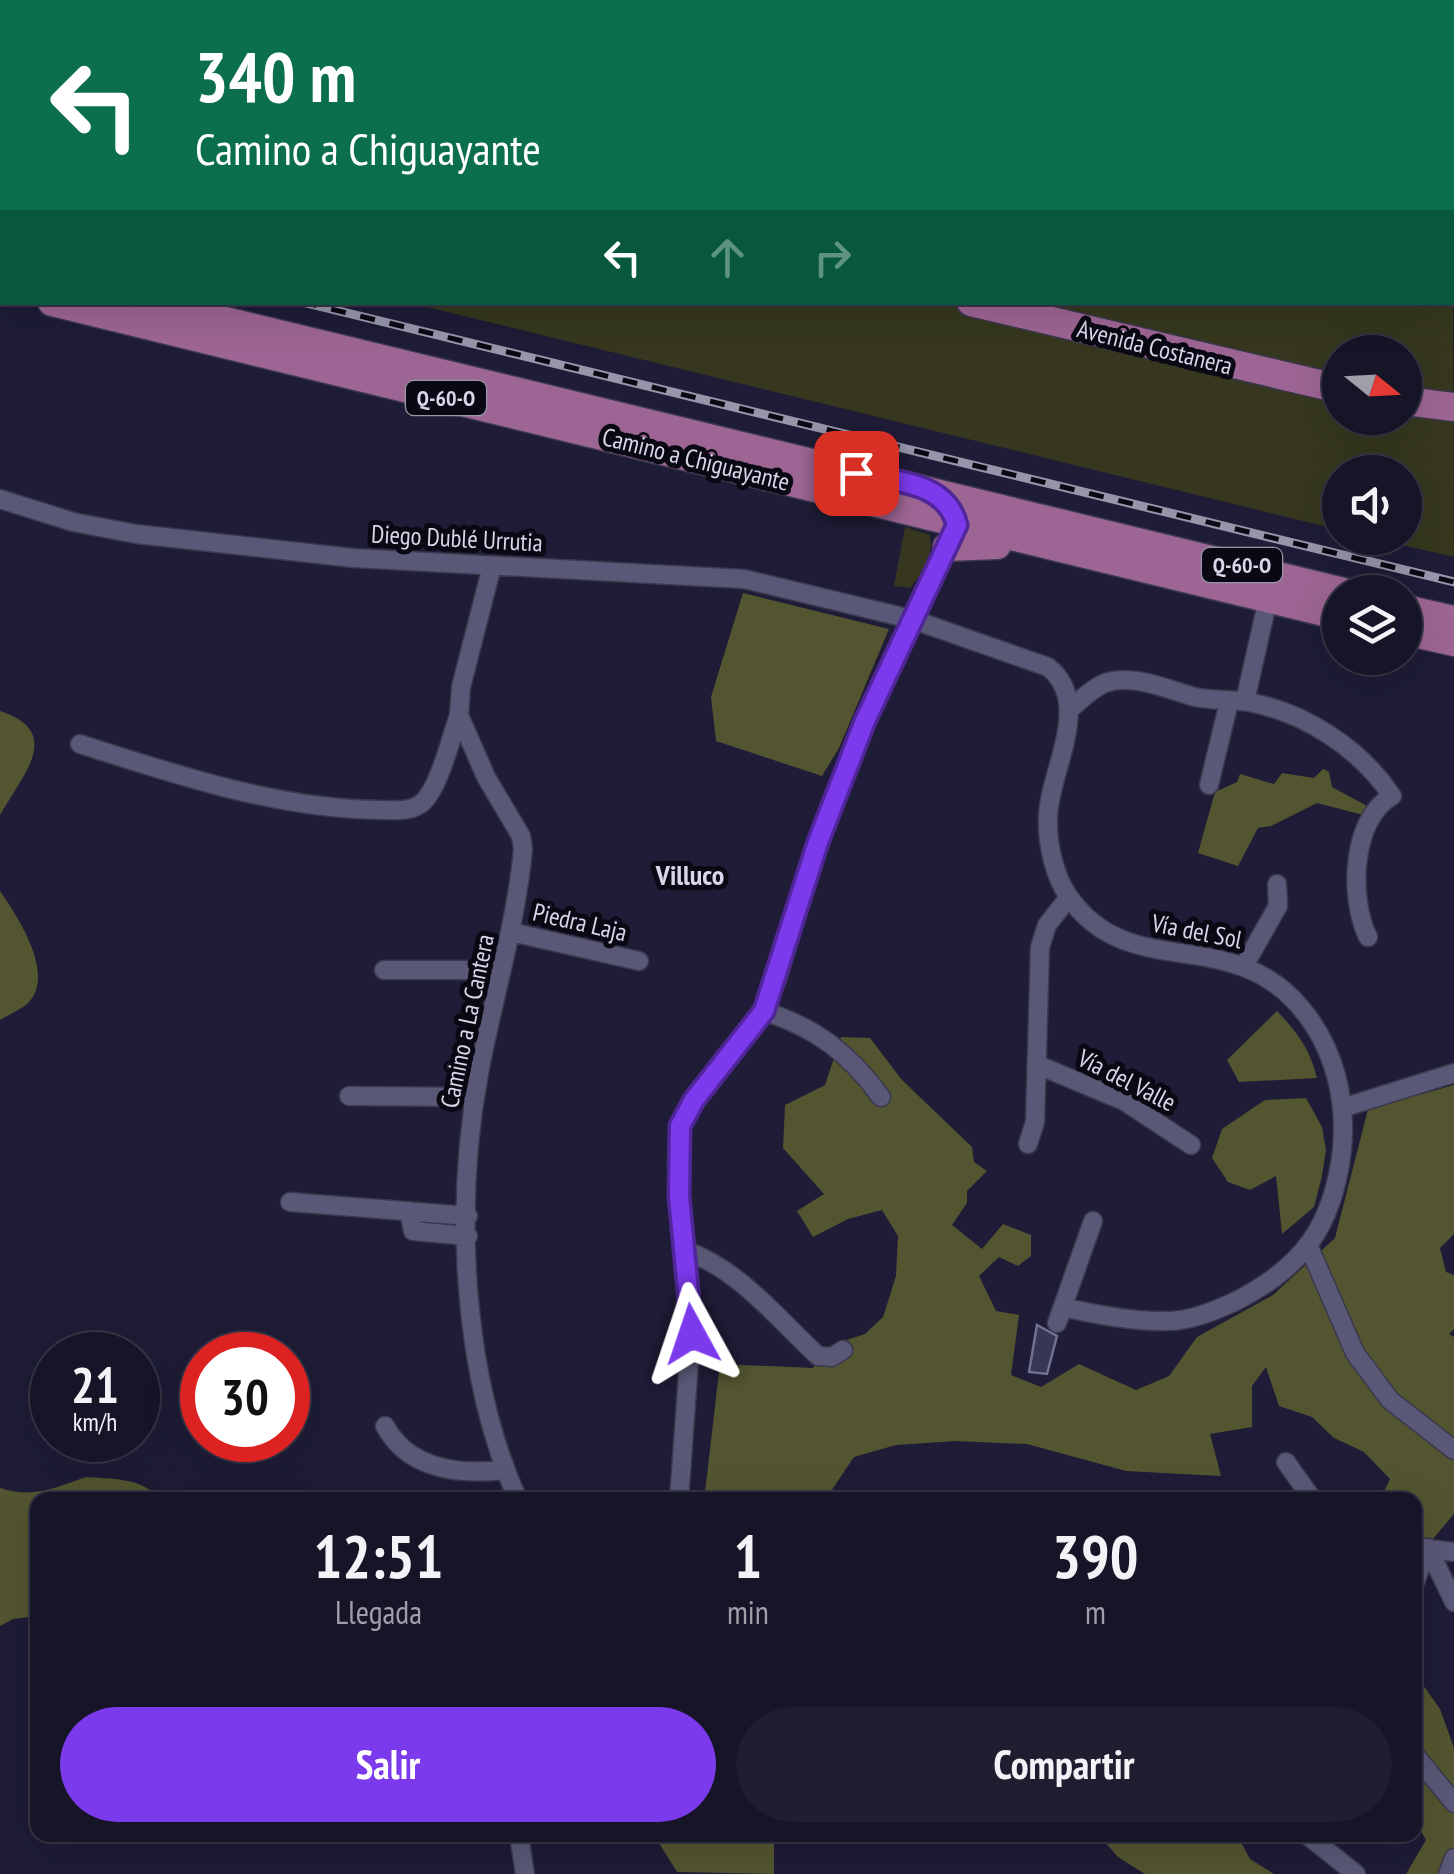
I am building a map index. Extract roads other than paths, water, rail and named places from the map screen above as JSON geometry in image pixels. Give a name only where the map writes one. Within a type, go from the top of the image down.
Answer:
[{"type":"main road","name":"Camino a Chiguayante","points":[[64,305],[952,536],[1049,547],[1322,612]]},
{"type":"main road","name":"Camino a Chiguayante","points":[[160,305],[1322,587]]},
{"type":"main road","name":"Avenida Costanera","points":[[984,305],[1322,385]]},
{"type":"main road","points":[[1422,403],[1454,407]]},
{"type":"main road","points":[[932,490],[953,509],[952,536]]},
{"type":"main road","points":[[952,536],[971,509],[990,504]]},
{"type":"main road","points":[[1422,613],[1454,620]]},
{"type":"main road","points":[[1422,635],[1454,642]]},
{"type":"street","name":"Diego Dublé Urrutia","points":[[0,500],[73,522],[136,534],[352,558],[727,576],[811,592],[911,619]]},
{"type":"street","points":[[680,1492],[692,1334],[677,1161],[680,1126],[694,1100],[764,1011],[818,842],[865,721],[952,536]]},
{"type":"street","points":[[80,744],[272,798],[345,808],[408,810],[422,804],[432,790],[459,715],[461,687],[492,566]]},
{"type":"street","points":[[1209,785],[1268,599]]},
{"type":"street","points":[[911,619],[1037,661],[1060,680],[1068,710],[1096,688],[1118,680],[1237,702],[1310,721],[1374,775],[1392,796],[1371,814],[1358,868],[1358,911],[1368,938]]},
{"type":"street","name":"Vía del Sol","points":[[1068,710],[1048,815],[1051,852],[1069,897],[1102,929],[1132,944],[1245,964],[1273,981],[1310,1020],[1333,1066],[1342,1108],[1337,1180],[1321,1228],[1289,1268],[1253,1293],[1179,1320],[1060,1315],[1093,1220]]},
{"type":"street","name":"Camino a La Cantera","points":[[459,715],[486,777],[521,836],[521,876],[475,1097],[468,1216],[475,1355],[504,1470],[514,1492]]},
{"type":"street","points":[[1245,964],[1278,906],[1277,884]]},
{"type":"street","name":"Vía del Valle","points":[[1028,1144],[1035,1122],[1040,947],[1047,924],[1069,897]]},
{"type":"street","name":"Piedra Laja","points":[[511,932],[638,960]]},
{"type":"street","points":[[384,970],[500,970]]},
{"type":"street","points":[[764,1011],[826,1038],[858,1067],[881,1097]]},
{"type":"street","name":"Vía del Valle","points":[[1038,1065],[1124,1102],[1190,1145]]},
{"type":"street","points":[[1342,1108],[1454,1072]]},
{"type":"street","points":[[348,1096],[475,1097]]},
{"type":"street","points":[[290,1202],[468,1216]]},
{"type":"street","points":[[409,1212],[413,1231],[468,1236]]},
{"type":"street","points":[[1309,1247],[1355,1353],[1390,1400],[1454,1450]]},
{"type":"street","points":[[684,1250],[708,1261],[754,1294],[818,1356],[832,1358],[843,1350]]},
{"type":"street","points":[[386,1426],[405,1452],[434,1466],[479,1472],[504,1470]]},
{"type":"street","points":[[1286,1462],[1307,1492]]},
{"type":"street","points":[[1422,1548],[1454,1552]]},
{"type":"street","points":[[1422,1550],[1454,1602]]},
{"type":"street","points":[[1422,1764],[1454,1803]]},
{"type":"street","points":[[520,1842],[525,1874]]},
{"type":"street","points":[[1317,1842],[1356,1874]]},
{"type":"street","points":[[1448,1874],[1454,1858]]},
{"type":"railway","points":[[314,305],[1454,582]]},
{"type":"district","name":"Villuco","points":[[690,875]]}]
